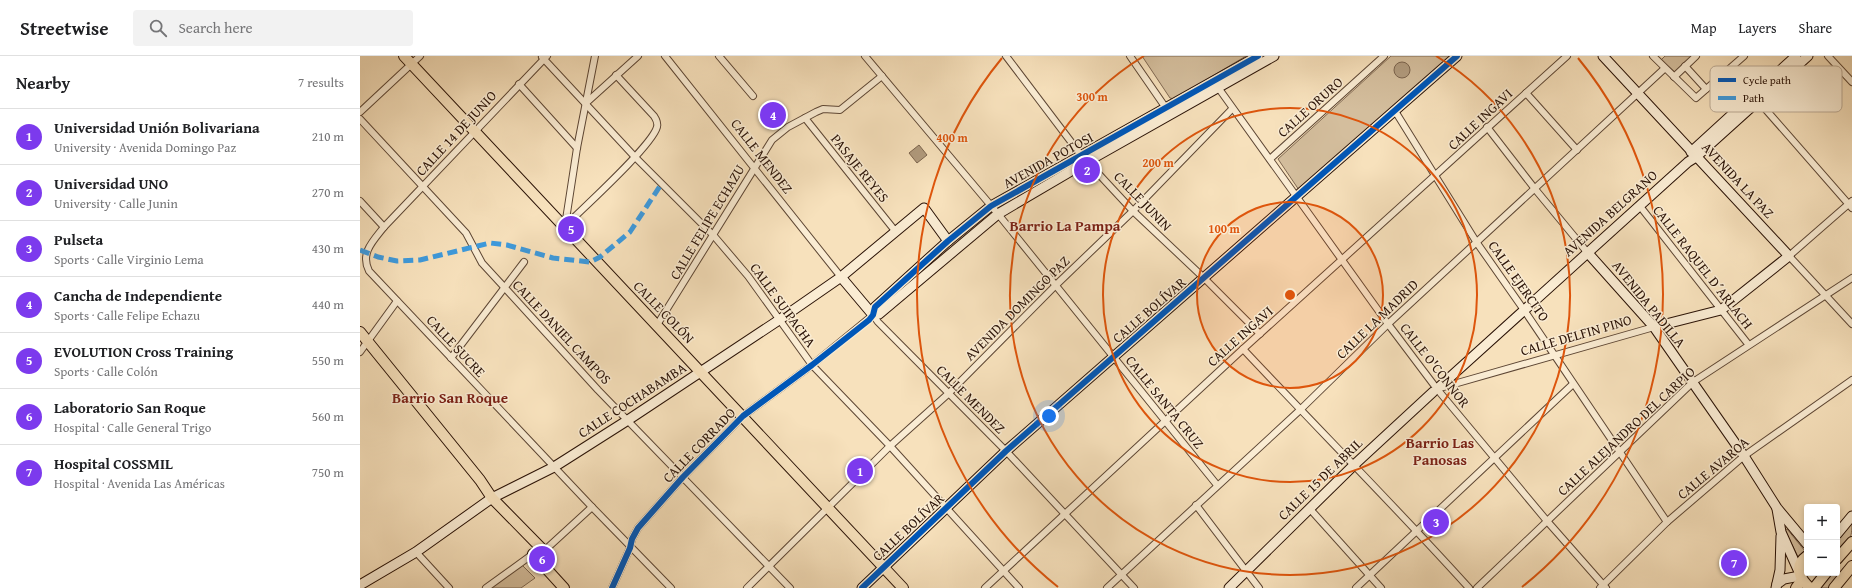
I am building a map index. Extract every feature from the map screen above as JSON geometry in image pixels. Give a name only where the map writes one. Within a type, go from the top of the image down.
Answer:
[{"type":"main road","name":"CALLE COLÓN","points":[[404,56],[903,588]]},
{"type":"main road","points":[[360,332],[480,480],[492,498],[544,551],[533,554],[564,588]]},
{"type":"main road","points":[[1840,557],[1852,542]]},
{"type":"main road","points":[[1804,560],[1800,565],[1799,579],[1810,588]]},
{"type":"main road","points":[[1834,588],[1851,571],[1840,563]]},
{"type":"main road","points":[[1814,588],[1824,576]]},
{"type":"street","points":[[360,112],[420,56]]},
{"type":"street","points":[[565,226],[577,148],[595,56]]},
{"type":"street","points":[[586,103],[638,56]]},
{"type":"street","name":"CALLE MENDEZ","points":[[664,56],[753,169],[878,322],[1066,513],[1134,588]]},
{"type":"street","points":[[719,56],[753,96]]},
{"type":"street","name":"CALLE SANTA CRUZ","points":[[866,56],[998,214],[1217,485]]},
{"type":"street","name":"CALLE JUNIN","points":[[1006,56],[1085,158],[1133,211],[1204,278],[1260,334]]},
{"type":"street","points":[[1130,56],[1169,112]]},
{"type":"street","name":"AVENIDA POTOSI","points":[[873,315],[876,307],[948,241],[991,206],[1085,158],[1169,112],[1216,84],[1258,56]]},
{"type":"street","name":"AVENIDA POTOSI","points":[[1216,84],[1274,56]]},
{"type":"street","name":"CALLE ORURO","points":[[1270,159],[1384,56]]},
{"type":"street","name":"CALLE BOLÍVAR","points":[[862,588],[1006,451],[1457,56]]},
{"type":"street","name":"CALLE INGAVI","points":[[985,588],[1243,349],[1435,177],[1487,127],[1567,56]]},
{"type":"street","name":"AVENIDA LA PAZ","points":[[1603,56],[1852,324]]},
{"type":"street","points":[[1674,77],[1696,56]]},
{"type":"street","points":[[1733,66],[1744,56]]},
{"type":"street","name":"AVENIDA BELGRANO","points":[[1786,66],[1796,56]]},
{"type":"street","name":"AVENIDA BELGRANO","points":[[1795,66],[1808,56]]},
{"type":"street","points":[[1828,56],[1837,66]]},
{"type":"street","name":"CALLE SUIPACHA","points":[[544,57],[635,157],[714,236],[748,276],[778,320],[812,365],[890,446],[1019,588]]},
{"type":"street","name":"CALLE 14 DE JUNIO","points":[[384,227],[544,57]]},
{"type":"street","points":[[1656,57],[1664,69],[1696,98],[1710,86]]},
{"type":"street","points":[[1685,66],[1706,89]]},
{"type":"street","name":"CALLE LA MADRID","points":[[1107,588],[1300,410],[1388,324],[1664,69]]},
{"type":"street","points":[[1842,71],[1852,82]]},
{"type":"street","points":[[565,226],[635,157],[653,136],[657,127],[657,121],[616,75]]},
{"type":"street","name":"CALLE FELIPE ECHAZU","points":[[657,326],[772,140],[788,127],[824,109],[840,110],[882,76]]},
{"type":"street","points":[[519,84],[577,148]]},
{"type":"street","name":"CALLE O'CONNOR","points":[[1216,84],[1232,109],[1270,159],[1435,390],[1603,587]]},
{"type":"street","points":[[1526,93],[1577,150]]},
{"type":"street","name":"AVENIDA DOMINGO PAZ","points":[[747,588],[890,446],[948,394],[1056,285],[1133,211],[1232,109]]},
{"type":"street","name":"CALLE EJERCITO","points":[[1395,111],[1477,243],[1667,522]]},
{"type":"street","name":"AVENIDA BELGRANO","points":[[1435,390],[1688,162],[1694,154],[1740,112]]},
{"type":"street","points":[[1768,112],[1851,204]]},
{"type":"street","name":"PASAJE REYES","points":[[805,118],[896,232]]},
{"type":"street","name":"CALLE DANIEL CAMPOS","points":[[360,119],[423,186],[469,238],[482,263],[628,420],[790,588]]},
{"type":"street","name":"AVENIDA PADILLA","points":[[1487,127],[1535,189],[1587,252],[1654,328],[1744,456],[1777,508],[1804,540]]},
{"type":"street","name":"AVENIDA POTOSI","points":[[873,315],[878,314],[954,249],[998,214],[1085,158]]},
{"type":"street","points":[[360,200],[384,227]]},
{"type":"street","name":"CALLE DELFIN PINO","points":[[1435,390],[1721,310],[1851,204]]},
{"type":"street","name":"CALLE RAQUEL D´ARLACH","points":[[1639,205],[1748,344]]},
{"type":"street","name":"CALLE COCHABAMBA","points":[[366,585],[416,552],[492,498],[554,467],[628,420],[778,320],[841,276],[924,208],[954,249]]},
{"type":"street","name":"CALLE SUCRE","points":[[384,227],[364,251],[363,260],[369,271],[630,548],[671,588]]},
{"type":"street","points":[[451,358],[524,262]]},
{"type":"street","name":"CALLE ALEJANDRO DEL CARPIO","points":[[1476,588],[1693,382],[1748,344],[1852,278]]},
{"type":"street","points":[[360,352],[397,301]]},
{"type":"street","name":"CALLE CORRADO","points":[[612,588],[638,528],[683,476],[743,416],[812,365],[873,315]]},
{"type":"street","points":[[1243,349],[1417,530],[1469,588]]},
{"type":"street","name":"CALLE AVAROA","points":[[1603,587],[1667,522],[1744,456],[1852,380]]},
{"type":"street","points":[[1356,588],[1573,384]]},
{"type":"street","name":"CALLE 15 DE ABRIL","points":[[1229,588],[1354,465],[1435,390]]},
{"type":"street","points":[[1196,505],[1258,588]]},
{"type":"street","points":[[544,551],[592,507]]},
{"type":"street","name":"AVENIDA PADILLA","points":[[1777,508],[1781,532],[1799,579]]},
{"type":"street","points":[[1310,509],[1381,588]]},
{"type":"street","points":[[1840,530],[1852,516]]},
{"type":"street","points":[[1777,586],[1781,563],[1781,532]]},
{"type":"street","points":[[416,552],[449,588]]},
{"type":"street","points":[[486,588],[533,554]]},
{"type":"street","points":[[360,574],[366,585]]},
{"type":"street","points":[[1777,586],[1784,579],[1799,579]]},
{"type":"shaded area","points":[[1142,56],[1246,56],[1174,99],[1170,98]]},
{"type":"shaded area","points":[[1391,56],[1450,56],[1299,190],[1278,159]]},
{"type":"shaded area","points":[[1665,56],[1692,56],[1675,72],[1661,60]]},
{"type":"shaded area","points":[[1402,62],[1408,64],[1410,70],[1408,76],[1402,78],[1396,76],[1394,70],[1396,64]]},
{"type":"shaded area","points":[[919,145],[927,155],[917,163],[909,153]]},
{"type":"shaded area","points":[[1852,523],[1849,540],[1840,550],[1840,537]]},
{"type":"shaded area","points":[[1787,529],[1804,550],[1804,552],[1798,557],[1785,530]]},
{"type":"shaded area","points":[[522,565],[535,578],[521,588],[490,588]]},
{"type":"shaded area","points":[[1829,576],[1838,576],[1829,588],[1820,588]]},
{"type":"marked path","points":[[360,250],[378,257],[397,261],[420,260],[490,243],[507,245],[553,258],[590,262],[600,257],[630,232],[662,183]]},
{"type":"cycle path","points":[[612,588],[638,528],[683,477],[743,416],[812,365],[869,320],[873,315],[875,307],[948,241],[991,206],[1258,56]]},
{"type":"cycle path","points":[[862,588],[1006,451],[1457,56]]},
{"type":"place","name":"Cancha de Independiente","points":[[773,115]]},
{"type":"place","name":"Universidad UNO","points":[[1087,170]]},
{"type":"place","name":"EVOLUTION Cross Training","points":[[571,229]]},
{"type":"place","name":"Universidad Unión Bolivariana","points":[[860,471]]},
{"type":"place","name":"Pulseta","points":[[1436,522]]},
{"type":"place","name":"Laboratorio San Roque","points":[[542,559]]},
{"type":"place","name":"Hospital COSSMIL","points":[[1734,563]]},
{"type":"district","name":"Barrio La Pampa","points":[[1065,226]]},
{"type":"district","name":"Barrio San Roque","points":[[450,398]]},
{"type":"district","name":"Barrio Las Panosas","points":[[1440,452]]}]
